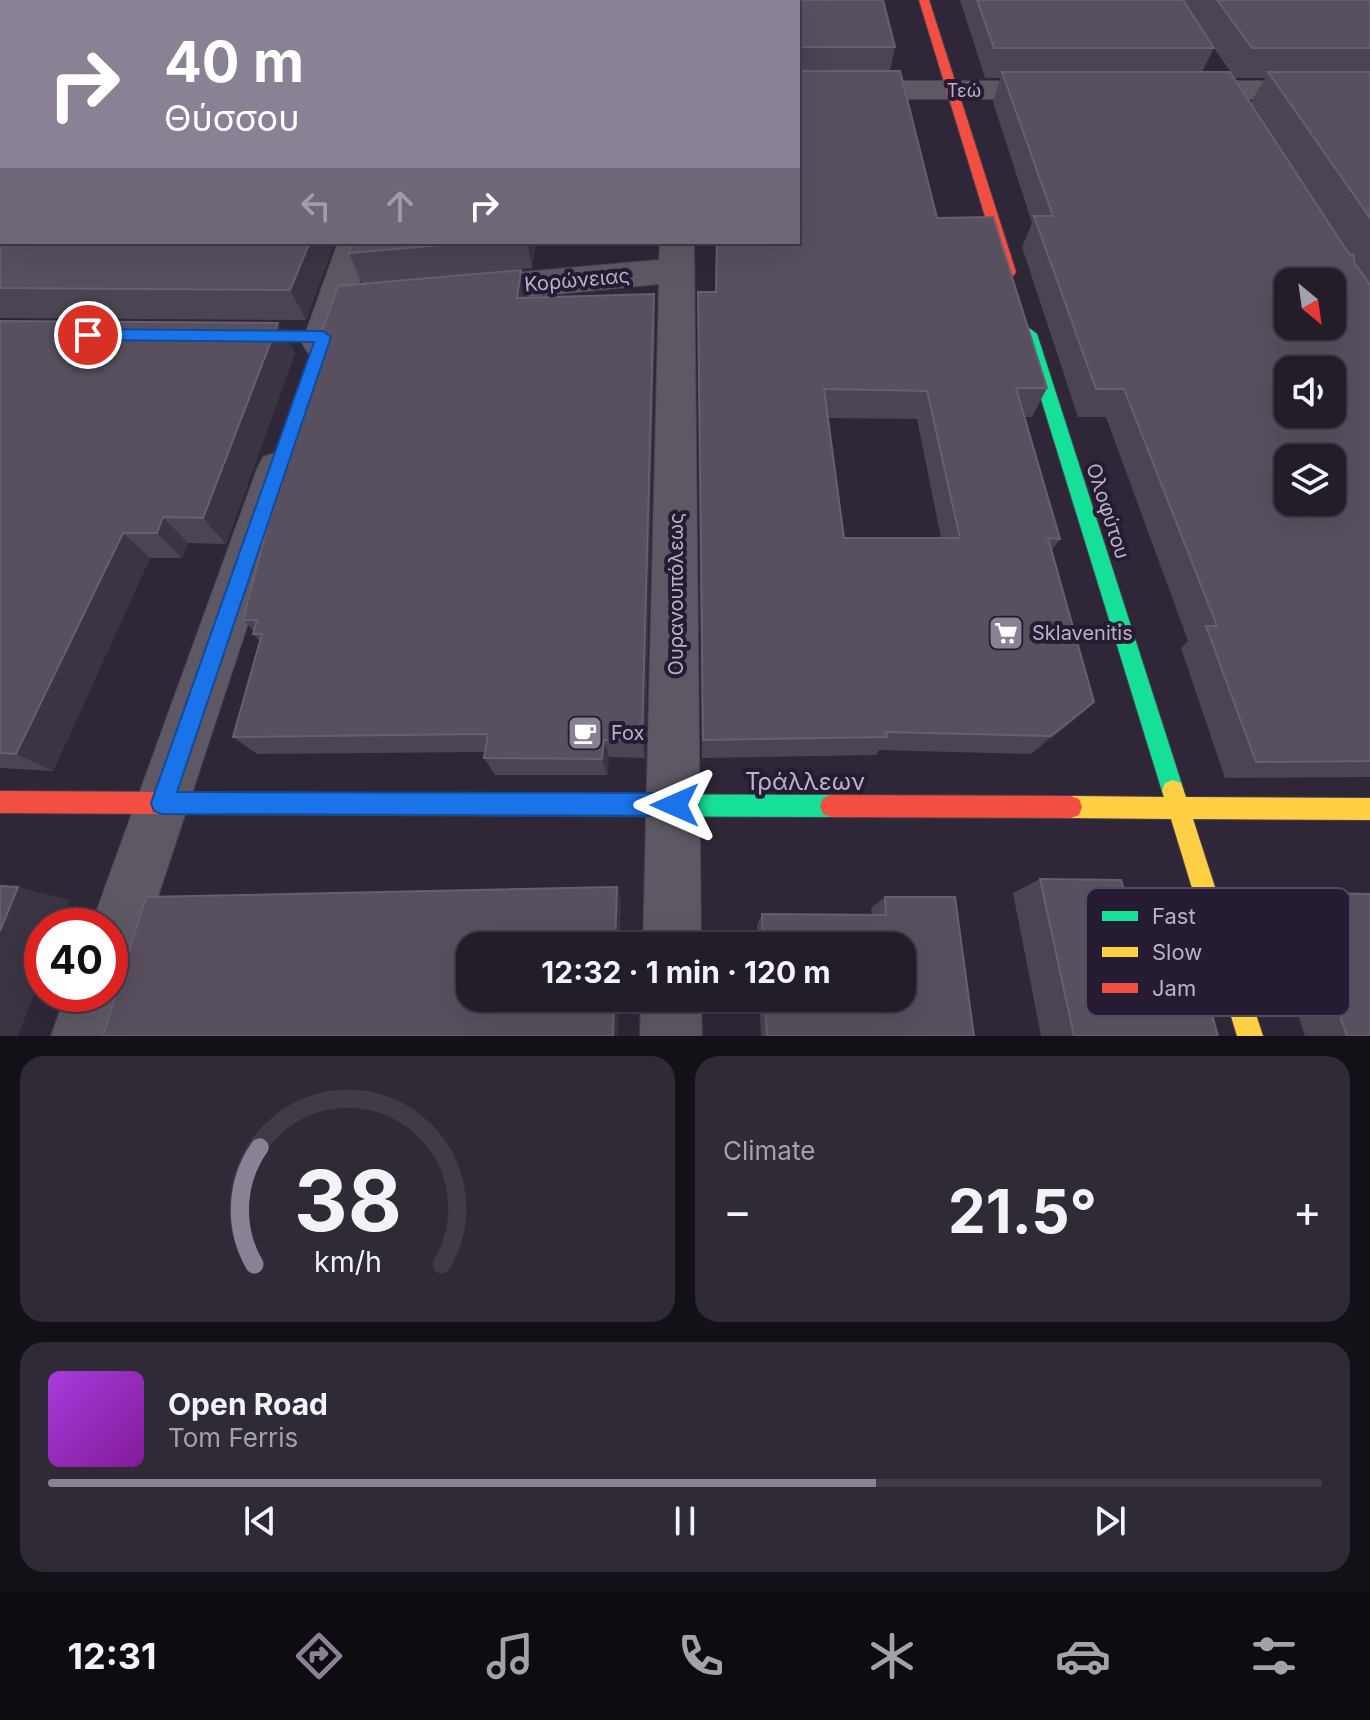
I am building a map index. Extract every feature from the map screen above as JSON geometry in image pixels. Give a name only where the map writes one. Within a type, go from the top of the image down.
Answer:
[{"type":"street","points":[[924,0],[1014,286]]},
{"type":"street","points":[[1150,90],[1218,77],[1370,90]]},
{"type":"street","points":[[1218,77],[1244,118]]},
{"type":"street","name":"Τεώ","points":[[800,90],[1089,90]]},
{"type":"street","points":[[308,382],[354,244]]},
{"type":"street","name":"Κορώνειας","points":[[428,293],[677,256]]},
{"type":"street","name":"Ουρανουπόλεως","points":[[672,932],[677,256]]},
{"type":"street","name":"Ολοφύτου","points":[[1023,316],[1204,888]]},
{"type":"street","points":[[126,908],[292,427]]},
{"type":"street","name":"Τράλλεων","points":[[0,802],[1370,809]]},
{"type":"street","points":[[82,1036],[90,1012]]},
{"type":"street","points":[[671,1012],[671,1036]]},
{"type":"street","name":"Ολοφύτου","points":[[1244,1016],[1250,1036]]},
{"type":"building","points":[[800,0],[883,0],[895,47],[800,48]]},
{"type":"building","points":[[977,0],[1183,0],[1214,48],[994,48]]},
{"type":"building","points":[[1217,0],[1370,0],[1370,48],[1252,48]]},
{"type":"building","points":[[800,69],[900,71],[937,218],[993,217],[1047,388],[1016,388],[1060,539],[1048,538],[1094,702],[1051,736],[886,732],[887,737],[703,740],[698,292],[716,292],[717,244],[800,244]],"holes":[[[824,389],[927,391],[960,538],[844,538]]]},
{"type":"building","points":[[1002,72],[1230,72],[1349,254],[1354,255],[1354,262],[1370,285],[1370,761],[1256,762],[1206,626],[1217,626],[1124,389],[1096,389],[1034,216],[1053,216]]},
{"type":"building","points":[[1268,72],[1370,72],[1370,218]]},
{"type":"building","points":[[0,244],[309,244],[290,290],[0,288]]},
{"type":"building","points":[[352,244],[452,244],[349,253]]},
{"type":"building","points":[[521,270],[517,298],[654,294],[642,741],[604,740],[602,759],[484,758],[488,734],[233,737],[262,634],[253,634],[257,620],[243,620],[269,520],[256,520],[338,286]]},
{"type":"building","points":[[0,321],[278,323],[203,518],[163,517],[157,533],[123,533],[16,754],[0,753]]},
{"type":"building","points":[[1040,879],[1121,880],[1123,888],[1086,888],[1086,1016],[1212,1016],[1218,1036],[1074,1036]]},
{"type":"building","points":[[0,886],[18,887],[0,931]]},
{"type":"building","points":[[617,887],[615,932],[456,932],[456,1012],[614,1012],[613,1036],[103,1036],[110,1012],[128,1012],[128,955],[146,897]]},
{"type":"building","points":[[1350,894],[1370,894],[1370,1036],[1347,1036],[1340,1016],[1350,1016]]},
{"type":"building","points":[[885,897],[955,897],[974,1036],[767,1036],[766,1012],[916,1012],[916,932],[763,932],[762,914],[886,915]]},
{"type":"traffic: fast","points":[[1029,334],[1173,791]]},
{"type":"traffic: fast","points":[[342,804],[831,806]]},
{"type":"traffic: slow","points":[[1173,791],[1203,888]]},
{"type":"traffic: slow","points":[[1071,807],[1370,809]]},
{"type":"traffic: slow","points":[[1244,1016],[1250,1036]]},
{"type":"traffic: jam","points":[[924,0],[1009,272]]},
{"type":"traffic: jam","points":[[0,802],[342,804]]},
{"type":"traffic: jam","points":[[831,806],[1071,807]]},
{"type":"place","name":"Sklavenitis","points":[[1006,633]]},
{"type":"place","name":"Fox","points":[[585,733]]},
{"type":"route","points":[[88,335],[323,337],[162,803],[675,805]]}]
